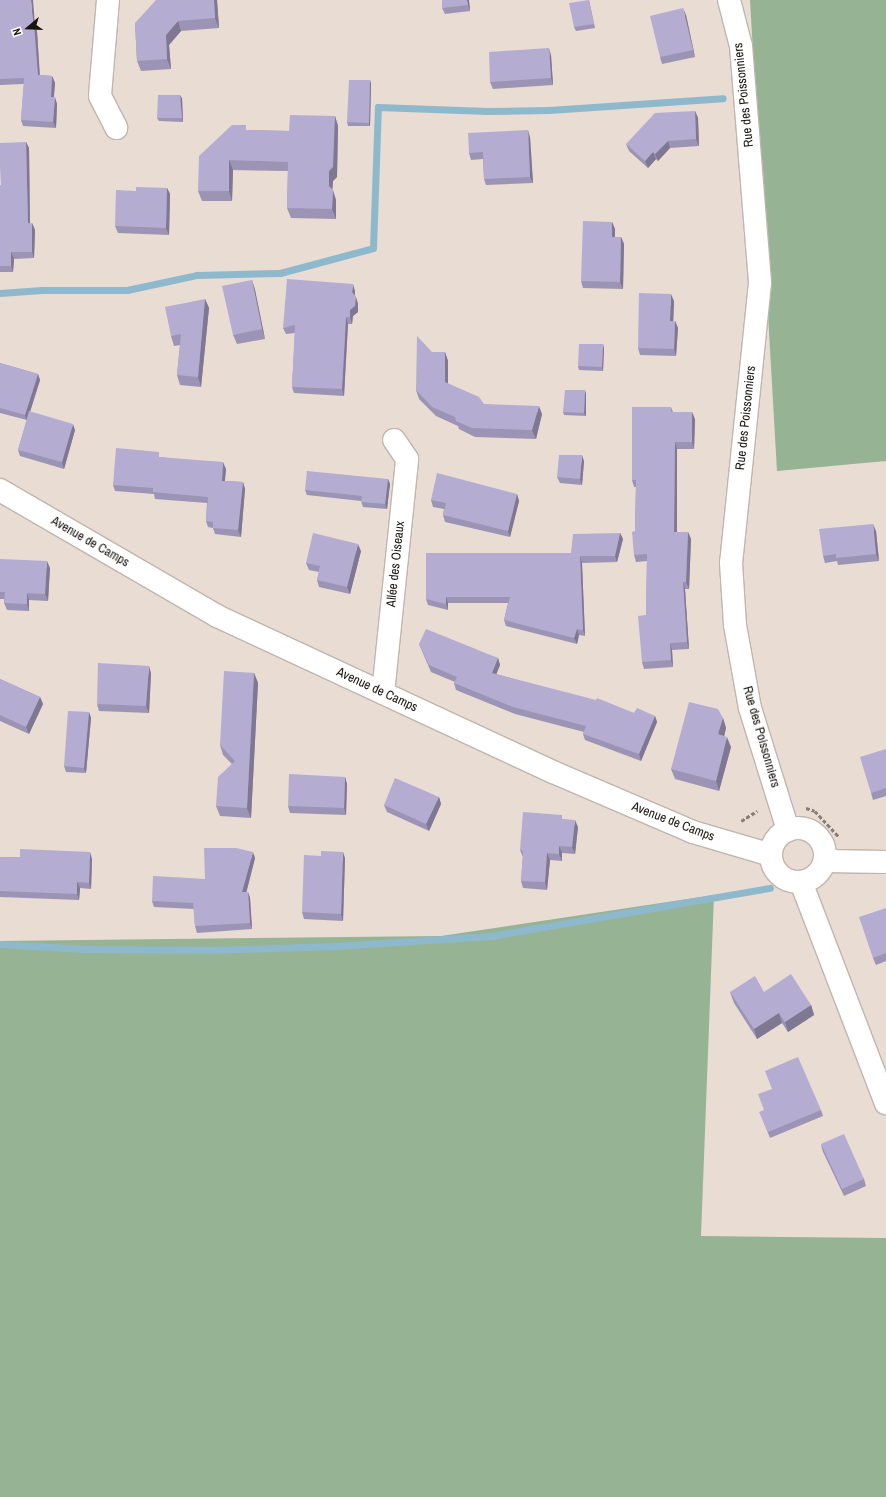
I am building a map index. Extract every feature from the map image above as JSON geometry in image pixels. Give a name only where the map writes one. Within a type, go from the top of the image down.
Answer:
[{"type":"street","points":[[108,0],[100,96],[116,128]]},
{"type":"street","name":"Rue des Poissonniers","points":[[729,0],[741,46],[760,283],[731,564],[735,625],[750,708],[788,830]]},
{"type":"street","name":"Allée des Oiseaux","points":[[383,693],[407,459],[394,440]]},
{"type":"street","name":"Avenue de Camps","points":[[0,490],[217,616],[553,772],[694,832],[771,855]]},
{"type":"street","points":[[802,828],[811,831],[818,836],[823,844],[825,860],[822,868],[809,880],[801,882],[784,878],[777,872],[773,864],[771,855],[773,846],[777,838],[788,830],[802,828]]},
{"type":"street","points":[[825,860],[886,862]]},
{"type":"street","points":[[801,882],[886,1103]]},
{"type":"green space","points":[[750,0],[886,0],[886,461],[777,471]]},
{"type":"green space","points":[[714,895],[701,1236],[886,1238],[886,1497],[0,1497],[0,941],[441,936]]},
{"type":"building","points":[[0,0],[31,0],[38,75],[52,76],[51,97],[55,97],[53,122],[21,120],[24,78],[0,79]]},
{"type":"building","points":[[156,0],[214,0],[215,18],[178,21],[166,35],[167,59],[137,61],[135,23]]},
{"type":"building","points":[[442,0],[467,0],[468,5],[442,8]]},
{"type":"building","points":[[589,0],[594,24],[574,27],[569,3]]},
{"type":"building","points":[[683,8],[693,50],[660,57],[650,16]]},
{"type":"building","points":[[549,48],[551,78],[490,82],[489,52]]},
{"type":"building","points":[[349,80],[370,80],[369,123],[347,122]]},
{"type":"building","points":[[158,95],[180,95],[182,118],[157,118]]},
{"type":"building","points":[[695,111],[696,139],[668,141],[655,154],[653,152],[645,161],[626,144],[655,113]]},
{"type":"building","points":[[290,115],[335,116],[333,167],[329,171],[329,186],[333,190],[332,209],[287,208],[288,162],[229,160],[229,191],[198,191],[199,156],[232,125],[246,125],[246,130],[289,131]]},
{"type":"building","points":[[528,130],[530,177],[484,179],[483,152],[469,153],[468,133]]},
{"type":"building","points":[[26,142],[28,223],[32,223],[32,252],[11,252],[11,266],[0,266],[0,143]]},
{"type":"building","points":[[136,187],[167,188],[166,228],[115,226],[116,190],[136,191]]},
{"type":"building","points":[[583,221],[612,222],[612,237],[621,237],[620,282],[581,281]]},
{"type":"building","points":[[287,279],[353,284],[352,292],[356,297],[355,306],[350,310],[350,317],[346,317],[342,389],[292,387],[295,325],[283,328]]},
{"type":"building","points":[[252,280],[262,329],[233,335],[222,286]]},
{"type":"building","points":[[639,293],[671,294],[670,321],[675,321],[674,349],[638,348]]},
{"type":"building","points":[[205,299],[198,377],[177,375],[181,334],[171,336],[165,307]]},
{"type":"building","points":[[417,336],[432,352],[445,352],[445,382],[479,397],[484,404],[539,406],[532,430],[472,428],[456,421],[455,417],[432,407],[416,390]]},
{"type":"building","points":[[579,344],[603,344],[602,367],[578,366]]},
{"type":"building","points":[[0,363],[38,374],[25,415],[0,408]]},
{"type":"building","points":[[565,390],[585,390],[584,413],[563,412]]},
{"type":"building","points":[[632,407],[671,407],[671,412],[692,412],[692,442],[675,442],[674,532],[688,532],[686,582],[683,582],[687,642],[670,643],[671,660],[642,662],[638,616],[646,615],[647,554],[634,555],[632,532],[635,531],[636,480],[632,480]]},
{"type":"building","points":[[29,411],[73,424],[62,462],[18,450]]},
{"type":"building","points":[[116,448],[159,452],[159,457],[223,462],[222,481],[243,482],[238,530],[213,528],[213,522],[206,521],[208,497],[153,492],[153,488],[113,485]]},
{"type":"building","points":[[559,455],[582,455],[580,479],[557,477]]},
{"type":"building","points":[[307,471],[388,479],[385,504],[361,502],[362,496],[305,490]]},
{"type":"building","points":[[437,473],[517,494],[508,531],[443,515],[446,503],[431,500]]},
{"type":"building","points":[[873,524],[876,554],[836,558],[836,554],[823,556],[819,529]]},
{"type":"building","points":[[313,533],[358,544],[347,587],[317,580],[320,566],[306,563]]},
{"type":"building","points":[[620,533],[615,556],[580,556],[583,630],[577,629],[574,638],[504,620],[510,597],[446,597],[446,604],[426,599],[426,553],[571,553],[573,534]]},
{"type":"building","points":[[0,559],[47,561],[45,594],[27,593],[27,604],[4,603],[5,592],[0,592]]},
{"type":"building","points":[[426,629],[498,658],[492,673],[596,700],[597,698],[634,713],[637,708],[655,716],[639,754],[583,734],[586,726],[513,707],[454,683],[457,677],[429,665],[419,644]]},
{"type":"building","points":[[98,663],[149,666],[146,706],[97,704]]},
{"type":"building","points":[[224,671],[254,673],[247,808],[216,806],[218,777],[235,761],[220,745]]},
{"type":"building","points":[[0,679],[40,697],[26,727],[0,715]]},
{"type":"building","points":[[689,702],[718,709],[723,718],[718,734],[727,737],[716,781],[671,769]]},
{"type":"building","points":[[68,711],[89,712],[84,768],[64,766]]},
{"type":"building","points":[[886,749],[886,788],[871,793],[860,757]]},
{"type":"building","points":[[289,774],[345,777],[344,808],[288,806]]},
{"type":"building","points":[[395,778],[439,797],[426,824],[384,805]]},
{"type":"building","points":[[523,812],[562,815],[562,819],[575,820],[572,847],[559,846],[559,854],[547,853],[545,882],[521,881],[523,851],[520,850]]},
{"type":"building","points":[[204,848],[236,848],[253,852],[242,892],[248,892],[250,923],[195,926],[193,903],[152,901],[153,876],[205,879]]},
{"type":"building","points":[[20,849],[90,852],[89,883],[77,882],[77,894],[0,891],[0,857],[20,858]]},
{"type":"building","points":[[321,851],[343,852],[341,914],[302,912],[304,855],[321,856]]},
{"type":"building","points":[[886,908],[886,953],[873,958],[859,917]]},
{"type":"building","points":[[791,974],[811,1005],[785,1022],[779,1013],[754,1029],[730,992],[755,976],[764,992]]},
{"type":"building","points":[[798,1057],[821,1110],[768,1132],[759,1112],[764,1110],[758,1094],[772,1089],[765,1071]]},
{"type":"building","points":[[844,1134],[864,1179],[842,1189],[821,1144]]},
{"type":"waterway","points":[[0,293],[42,290],[127,290],[197,275],[280,273],[373,248],[378,107],[487,111],[549,110],[723,98]]},
{"type":"waterway","points":[[0,944],[84,949],[211,950],[335,946],[491,936],[770,888]]}]
